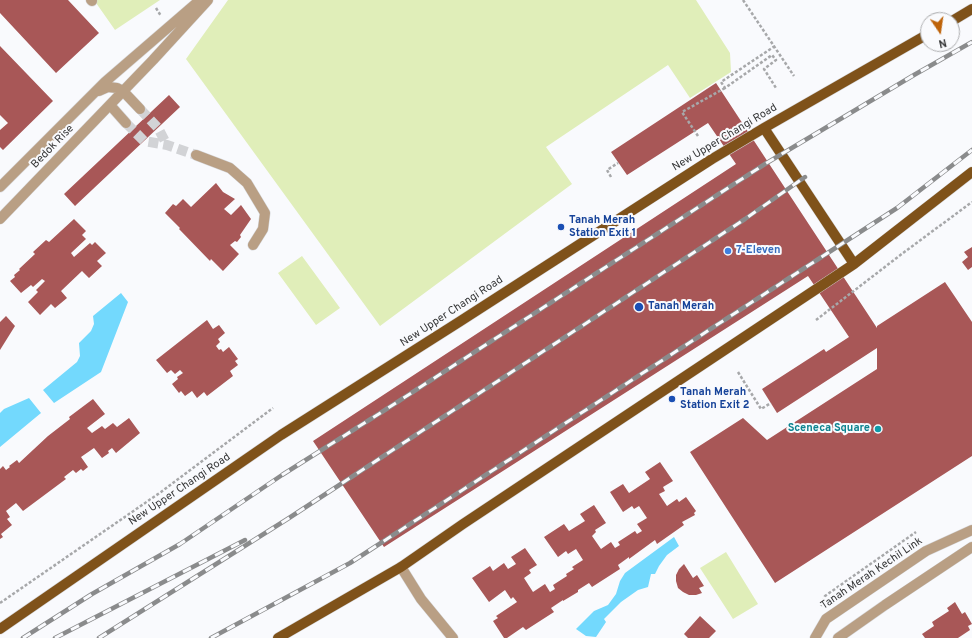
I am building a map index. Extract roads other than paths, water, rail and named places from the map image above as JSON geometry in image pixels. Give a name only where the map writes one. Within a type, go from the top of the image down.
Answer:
[{"type":"main road","points":[[960,16],[972,9]]},
{"type":"main road","name":"New Upper Changi Road","points":[[0,629],[281,435],[712,159],[920,39]]},
{"type":"main road","points":[[764,128],[854,264]]},
{"type":"main road","points":[[278,638],[401,567],[854,264],[972,172]]},
{"type":"street","name":"Bedok Rise","points":[[0,187],[105,82],[200,0]]},
{"type":"street","name":"Bedok Rise","points":[[0,219],[110,105],[208,0]]},
{"type":"street","points":[[96,92],[111,86],[123,91],[140,109]]},
{"type":"street","points":[[110,105],[126,123]]},
{"type":"street","points":[[196,155],[230,168],[247,183],[265,213],[263,229],[253,245]]},
{"type":"street","name":"Tanah Merah Kechil Link","points":[[816,638],[826,619],[926,551],[972,530]]},
{"type":"street","points":[[838,638],[885,604],[972,547]]},
{"type":"street","points":[[401,567],[421,599],[453,638]]},
{"type":"water","points":[[121,293],[128,302],[101,372],[54,403],[43,390],[77,362],[80,356],[79,343],[91,331],[94,324],[93,316]]},
{"type":"water","points":[[29,398],[41,413],[0,447],[0,413],[4,409]]},
{"type":"water","points":[[674,537],[679,546],[667,555],[655,574],[651,574],[648,587],[638,590],[621,602],[604,619],[606,622],[596,637],[586,636],[576,629],[594,611],[608,605],[616,594],[620,581],[625,573]]},
{"type":"tunnel","points":[[140,109],[158,128],[167,145]]},
{"type":"tunnel","points":[[126,123],[144,141],[167,145],[196,155]]},
{"type":"railway","points":[[23,638],[92,594],[180,544],[282,475],[765,164],[972,42]]},
{"type":"railway","points":[[211,638],[350,563],[897,208],[972,150]]},
{"type":"railway","points":[[99,638],[289,518],[745,219],[805,177]]},
{"type":"railway","points":[[55,638],[245,540]]},
{"type":"place","name":"Tanah Merah Station Exit 1","points":[[561,227]]},
{"type":"place","name":"7-Eleven","points":[[728,251]]},
{"type":"place","name":"Tanah Merah","points":[[639,307]]},
{"type":"place","name":"Tanah Merah Station Exit 2","points":[[672,399]]},
{"type":"place","name":"Sceneca Square","points":[[878,429]]}]
